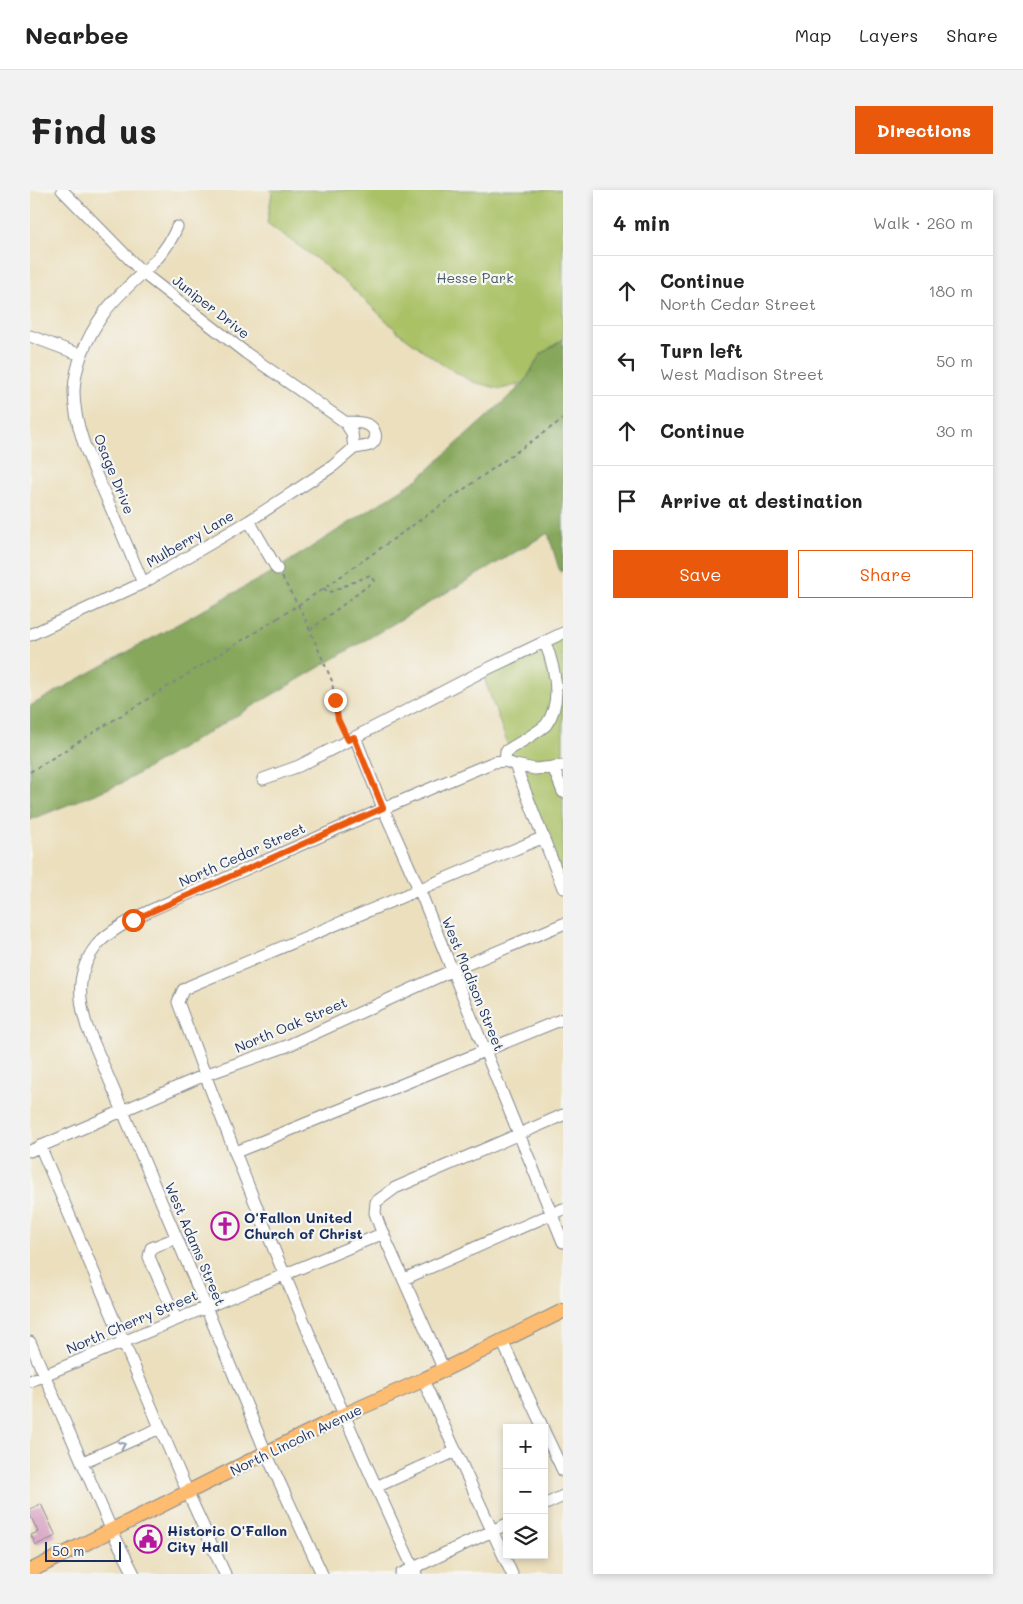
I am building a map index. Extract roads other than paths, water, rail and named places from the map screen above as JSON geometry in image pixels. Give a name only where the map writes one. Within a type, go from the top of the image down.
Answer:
[{"type":"main road","name":"North Lincoln Avenue","points":[[35,1569],[266,1453],[444,1370],[563,1311]]},
{"type":"street","name":"Juniper Drive","points":[[62,190],[144,274],[246,354],[346,422],[352,434],[354,448]]},
{"type":"street","name":"Osage Drive","points":[[143,583],[88,456],[75,408],[74,390],[81,355],[104,313],[144,274],[172,241],[177,227]]},
{"type":"street","points":[[30,336],[81,355]]},
{"type":"street","name":"Mulberry Lane","points":[[30,635],[143,583],[250,521],[333,466],[354,448],[370,444],[374,441],[376,434],[374,429],[366,424],[346,422]]},
{"type":"street","points":[[250,521],[277,569]]},
{"type":"street","points":[[263,779],[298,766],[481,672],[563,634]]},
{"type":"street","points":[[545,642],[558,676],[560,700],[555,713],[546,725],[506,751],[544,837],[563,888]]},
{"type":"street","name":"West Madison Street","points":[[351,739],[419,889],[563,1242]]},
{"type":"street","name":"North Cedar Street","points":[[95,1048],[81,1005],[80,986],[86,964],[97,945],[113,932],[151,912],[383,808],[494,762],[510,763]]},
{"type":"street","points":[[510,763],[535,769],[558,767],[563,792]]},
{"type":"street","points":[[414,1571],[344,1415],[285,1274],[205,1076],[178,1002],[183,990],[190,986],[544,837]]},
{"type":"street","name":"North Oak Street","points":[[35,1148],[205,1076],[287,1046],[451,971],[563,924]]},
{"type":"street","points":[[236,1152],[563,1018]]},
{"type":"street","name":"West Adams Street","points":[[95,1048],[206,1306],[266,1453],[322,1574]]},
{"type":"street","points":[[444,1370],[375,1213],[376,1202],[395,1188],[563,1115]]},
{"type":"street","points":[[35,1148],[124,1341],[188,1493],[225,1574]]},
{"type":"street","points":[[404,1279],[563,1209]]},
{"type":"street","name":"North Cherry Street","points":[[30,1381],[384,1233]]},
{"type":"street","points":[[176,1238],[152,1248],[149,1258],[176,1319]]},
{"type":"street","points":[[502,1341],[541,1424]]},
{"type":"street","points":[[30,1342],[112,1531],[134,1574]]},
{"type":"street","points":[[423,1380],[512,1574]]},
{"type":"street","points":[[83,1462],[160,1428]]},
{"type":"street","points":[[548,1440],[563,1472]]},
{"type":"street","points":[[376,1487],[456,1451]]},
{"type":"street","points":[[548,1503],[563,1496]]},
{"type":"street","points":[[401,1574],[414,1571],[503,1526]]},
{"type":"place","name":"O'Fallon United Church of Christ","points":[[225,1226]]},
{"type":"place","name":"Historic O'Fallon City Hall","points":[[148,1539]]},
{"type":"park label","name":"Hesse Park","points":[[475,278]]}]
